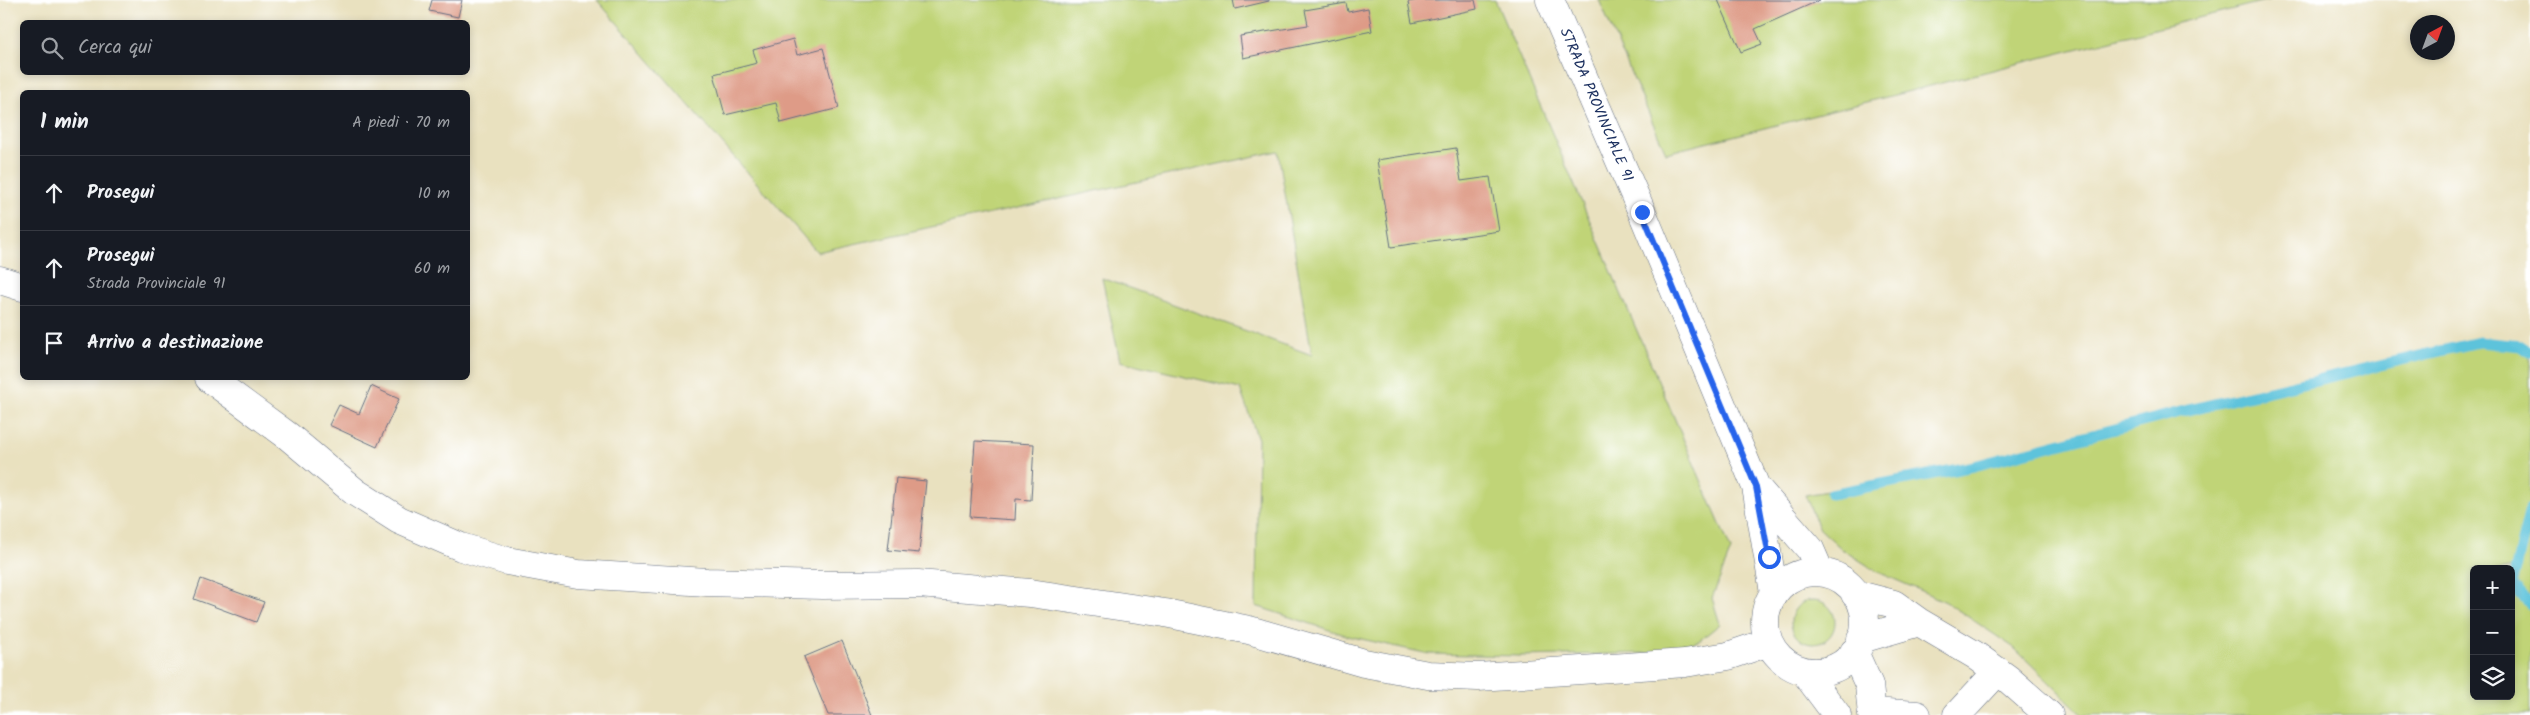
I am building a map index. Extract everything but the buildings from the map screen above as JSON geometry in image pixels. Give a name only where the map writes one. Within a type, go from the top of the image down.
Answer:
[{"type":"street","name":"STRADA PROVINCIALE 91","points":[[1550,0],[1642,212],[1756,487]]},
{"type":"street","points":[[0,280],[20,286]]},
{"type":"street","points":[[213,380],[288,436],[355,492],[399,520],[461,547],[507,561],[578,574],[698,581],[918,584],[1030,593],[1175,614],[1249,630],[1364,663],[1428,675],[1478,676],[1685,663],[1728,656],[1769,642]]},
{"type":"street","points":[[1756,487],[1810,549],[1820,572]]},
{"type":"street","points":[[1756,487],[1774,592]]},
{"type":"street","points":[[1820,572],[1837,577],[1860,600],[1864,616],[1858,645],[1849,659],[1835,668],[1820,672],[1804,671],[1789,666],[1777,655],[1769,642],[1764,625],[1766,608],[1774,592],[1787,580],[1802,574],[1820,572]]},
{"type":"street","points":[[1855,594],[1894,604],[1919,622],[1975,655],[2048,715]]},
{"type":"street","points":[[1858,645],[1919,622]]},
{"type":"street","points":[[1858,645],[1869,685],[1872,714],[1917,715]]},
{"type":"street","points":[[1804,671],[1837,715]]},
{"type":"street","points":[[1957,715],[1998,672]]},
{"type":"green space","points":[[597,0],[1495,0],[1731,550],[1712,598],[1720,624],[1699,641],[1652,653],[1520,656],[1429,654],[1348,636],[1256,606],[1258,439],[1240,389],[1120,361],[1102,278],[1312,355],[1278,151],[817,252]]},
{"type":"green space","points":[[1599,0],[2269,0],[1666,153]]},
{"type":"green space","points":[[2479,342],[2530,346],[2530,715],[2083,715],[2013,647],[1946,602],[1878,572],[1843,550],[1819,528],[1805,495],[1974,466],[2188,410]]},
{"type":"green space","points":[[1809,600],[1817,600],[1829,606],[1835,622],[1829,638],[1817,644],[1809,644],[1797,638],[1791,626],[1791,618],[1797,606]]},
{"type":"waterway","points":[[1831,494],[1974,466],[2188,410],[2479,342],[2521,346],[2530,352]]},
{"type":"waterway","points":[[2530,509],[2512,585],[2530,604]]},
{"type":"route","points":[[1642,212],[1756,487],[1769,557]]}]
